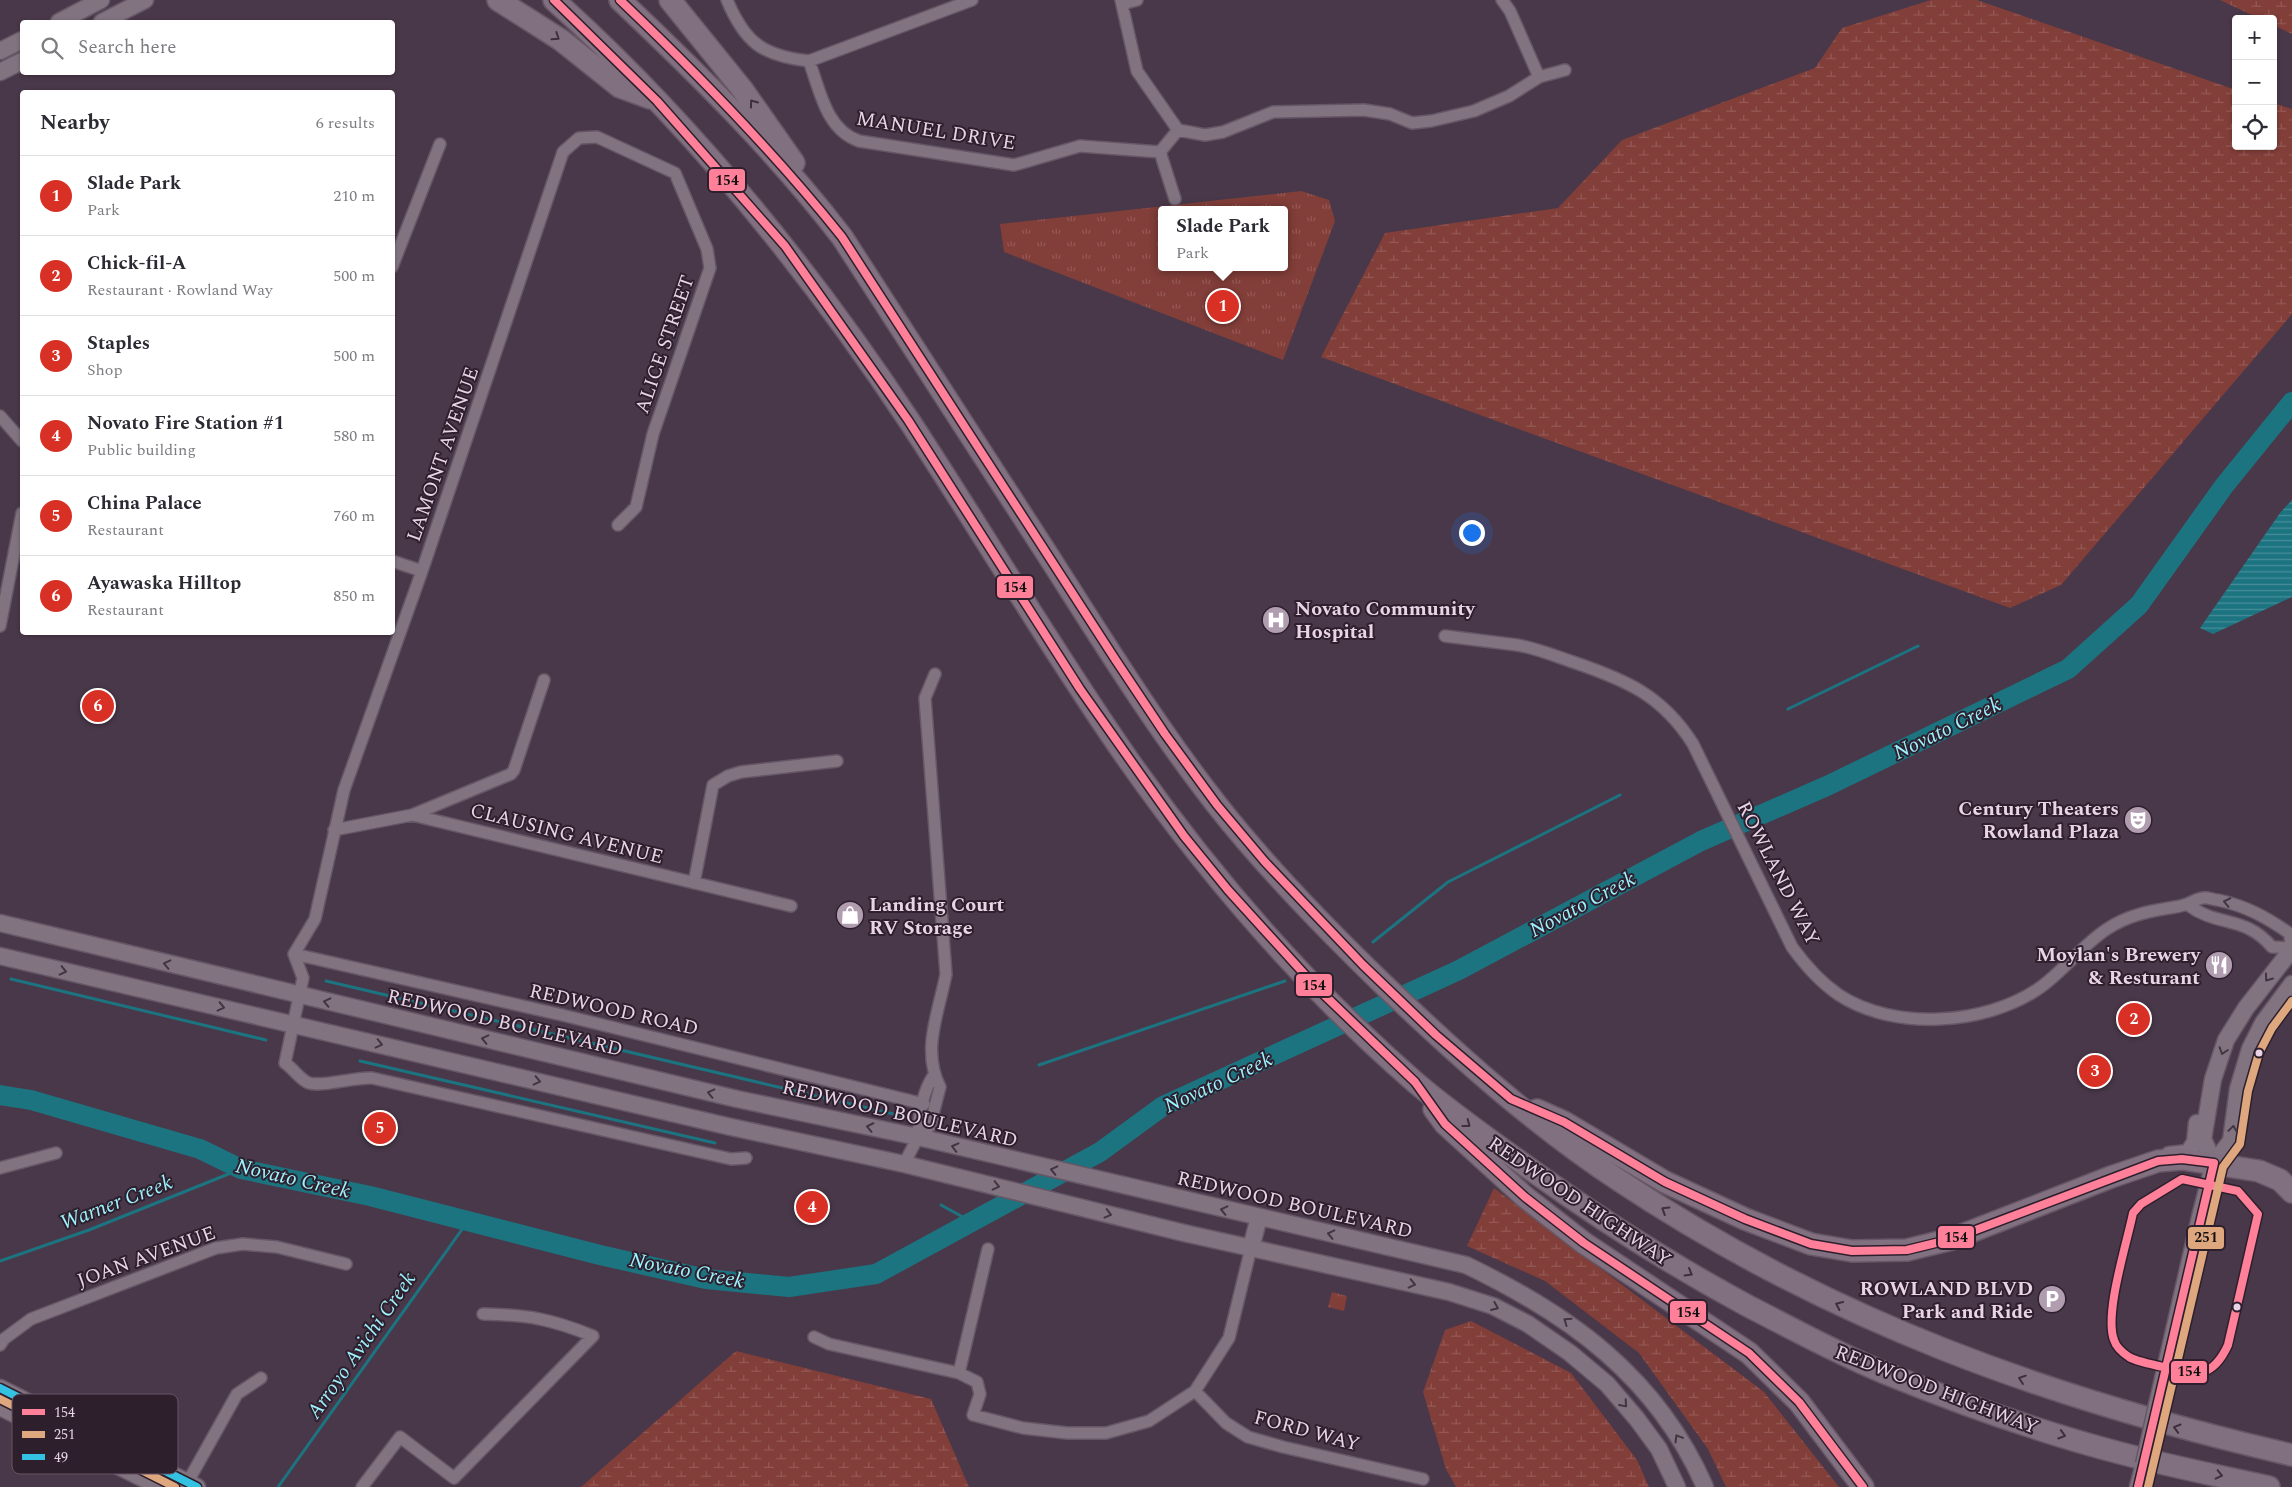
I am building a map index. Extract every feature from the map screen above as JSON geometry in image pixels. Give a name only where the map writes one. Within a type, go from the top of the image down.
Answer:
[{"type":"highway","points":[[498,0],[561,40],[620,87],[658,101]]},
{"type":"highway","name":"REDWOOD HIGHWAY","points":[[554,0],[658,101],[784,246],[903,412],[1075,681],[1133,766],[1215,875],[1317,988],[1416,1082],[1473,1128],[1598,1217],[1721,1291],[1817,1342],[1883,1372],[2052,1432],[2115,1452],[2269,1487]]},
{"type":"highway","name":"REDWOOD HIGHWAY","points":[[620,0],[753,133],[806,190],[842,237],[1165,734],[1217,805],[1265,862],[1363,965],[1436,1035],[1511,1099],[1617,1180],[1760,1266],[1901,1334],[1972,1362],[2120,1412],[2193,1432],[2292,1455]]},
{"type":"highway","points":[[670,0],[742,88],[781,143],[842,237]]},
{"type":"highway","points":[[1416,1082],[1445,1124],[1525,1197],[1584,1243],[1749,1353],[1799,1402],[1863,1487]]},
{"type":"highway","points":[[1511,1099],[1564,1122],[1665,1182],[1745,1219],[1811,1244],[1852,1251],[1907,1250],[1952,1239],[2132,1168],[2164,1160],[2182,1159],[2259,1171],[2280,1180],[2292,1192]]},
{"type":"main road","points":[[65,20],[101,0]]},
{"type":"main road","points":[[106,20],[144,0]]},
{"type":"main road","points":[[0,51],[20,41]]},
{"type":"main road","points":[[0,72],[20,61]]},
{"type":"main road","name":"REDWOOD BOULEVARD","points":[[0,923],[737,1099],[918,1138],[1466,1265],[1546,1307],[1589,1337],[1620,1365],[1650,1399],[1676,1434],[1705,1487]]},
{"type":"main road","points":[[2214,1164],[2203,1139],[2216,1072],[2226,1040],[2241,1016],[2292,948]]},
{"type":"main road","points":[[0,956],[731,1127],[904,1164],[1061,1201],[1184,1233],[1448,1292],[1493,1306],[1528,1324],[1570,1353],[1607,1384],[1637,1419],[1659,1449],[1678,1487]]},
{"type":"main road","points":[[2138,1487],[2214,1164],[2231,1141],[2238,1089],[2250,1049],[2263,1023],[2292,984]]},
{"type":"main road","points":[[2164,1160],[2170,1155],[2188,1153],[2195,1142],[2204,1082],[2216,1072]]},
{"type":"main road","points":[[1251,1248],[1259,1218]]},
{"type":"main road","points":[[0,1388],[12,1394]]},
{"type":"main road","points":[[0,1406],[12,1412]]},
{"type":"main road","points":[[134,1474],[160,1487]]},
{"type":"main road","points":[[168,1474],[190,1485]]},
{"type":"street","points":[[727,0],[746,34],[764,51],[785,58],[809,61],[972,0]]},
{"type":"street","points":[[1137,0],[1122,2],[1137,71],[1178,130],[1205,135],[1223,132],[1273,112],[1364,110],[1390,114],[1412,123],[1431,121],[1474,111],[1509,96],[1539,77],[1565,70]]},
{"type":"street","points":[[1502,0],[1510,11],[1539,77]]},
{"type":"street","name":"MANUEL DRIVE","points":[[809,61],[830,117],[841,132],[859,140],[1014,165],[1080,146],[1160,152]]},
{"type":"street","points":[[1176,200],[1160,152],[1178,130]]},
{"type":"street","name":"ALICE STREET","points":[[563,152],[580,138],[597,137],[675,173],[704,240],[710,268],[653,434],[636,507],[618,525]]},
{"type":"street","points":[[395,259],[440,144]]},
{"type":"street","name":"LAMONT AVENUE","points":[[294,954],[315,919],[344,790],[422,571],[563,152]]},
{"type":"street","points":[[0,416],[20,439]]},
{"type":"street","points":[[0,626],[20,523]]},
{"type":"street","points":[[395,562],[422,571]]},
{"type":"street","name":"ROWLAND WAY","points":[[1445,636],[1518,645],[1542,651],[1632,685],[1653,697],[1681,726],[1705,769],[1792,947],[1807,967],[1840,996],[1863,1007],[1912,1018],[1936,1020],[1979,1014],[2022,999],[2058,973],[2087,944],[2108,928],[2141,912],[2188,906],[2203,897],[2239,905],[2266,916],[2289,933],[2292,948]]},
{"type":"street","points":[[904,1164],[918,1138],[930,1126],[940,1087],[934,1075],[932,1027],[941,1002],[946,974],[925,698],[935,674]]},
{"type":"street","points":[[412,815],[511,774],[520,753],[544,680]]},
{"type":"street","points":[[694,883],[714,785],[728,776],[741,772],[837,761]]},
{"type":"street","name":"CLAUSING AVENUE","points":[[334,830],[412,815],[790,906]]},
{"type":"street","points":[[2188,906],[2202,916],[2233,922],[2251,929],[2263,936],[2272,947],[2292,948]]},
{"type":"street","points":[[294,954],[303,978],[295,1024],[285,1063],[296,1071],[303,1080],[310,1083],[357,1077],[372,1078],[731,1159],[746,1158]]},
{"type":"street","name":"REDWOOD ROAD","points":[[294,954],[562,1015],[924,1104]]},
{"type":"street","points":[[918,1138],[918,1120],[924,1104],[927,1084],[934,1075]]},
{"type":"street","points":[[0,1168],[56,1153]]},
{"type":"street","name":"JOAN AVENUE","points":[[0,1345],[4,1339],[32,1319],[216,1248],[243,1244],[277,1247],[346,1264]]},
{"type":"street","points":[[814,1337],[829,1344],[959,1374],[977,1382],[980,1394],[973,1415],[1023,1428],[1067,1434],[1106,1433],[1149,1421],[1195,1392],[1229,1338],[1251,1248]]},
{"type":"street","points":[[959,1374],[988,1249]]},
{"type":"street","points":[[362,1487],[400,1437],[454,1478],[593,1336],[556,1321],[521,1314],[483,1314]]},
{"type":"street","points":[[190,1485],[238,1394],[261,1378]]},
{"type":"street","name":"FORD WAY","points":[[1195,1392],[1226,1423],[1248,1437],[1283,1447],[1423,1479]]},
{"type":"green space","points":[[1931,0],[1977,0],[2232,89],[2232,150],[2277,150],[2277,104],[2292,109],[2292,314],[2061,585],[2010,608],[1321,357],[1385,233],[1558,208],[1622,140],[1815,68],[1842,28]]},
{"type":"green space","points":[[2220,0],[2292,0],[2292,34],[2277,27],[2277,15],[2252,15]]},
{"type":"green space","points":[[1301,191],[1329,200],[1335,221],[1283,360],[1004,252],[1000,224],[1158,207],[1158,271],[1288,271],[1288,206],[1164,206]]},
{"type":"green space","points":[[1494,1188],[1764,1392],[1839,1487],[1726,1487],[1708,1449],[1639,1353],[1545,1281],[1467,1246]]},
{"type":"green space","points":[[1332,1292],[1347,1296],[1344,1311],[1328,1307]]},
{"type":"green space","points":[[1471,1321],[1571,1373],[1637,1460],[1649,1487],[1456,1487],[1446,1469],[1423,1392],[1445,1330]]},
{"type":"green space","points":[[736,1351],[931,1399],[969,1487],[581,1487]]},
{"type":"water","points":[[2292,500],[2292,597],[2213,634],[2200,628],[2280,513]]},
{"type":"waterway","name":"Novato Creek","points":[[0,1095],[31,1100],[200,1149],[241,1169],[370,1196],[600,1255],[706,1279],[789,1287],[876,1274],[1100,1152],[1163,1106],[1459,970],[1701,841],[1829,785],[2068,669],[2139,605],[2224,486],[2292,402]]},
{"type":"waterway","points":[[1788,709],[1918,646]]},
{"type":"waterway","points":[[1373,942],[1448,882],[1620,795]]},
{"type":"waterway","points":[[11,979],[266,1040]]},
{"type":"waterway","points":[[326,981],[902,1116]]},
{"type":"waterway","points":[[1039,1065],[1285,981]]},
{"type":"waterway","points":[[360,1061],[715,1143]]},
{"type":"waterway","name":"Warner Creek","points":[[0,1261],[89,1230],[241,1169]]},
{"type":"waterway","points":[[941,1205],[972,1222]]},
{"type":"waterway","name":"Arroyo Avichi Creek","points":[[278,1487],[468,1221]]},
{"type":"transit line","name":"154","points":[[554,0],[657,101],[785,246],[908,420],[1080,689],[1184,836],[1228,890],[1317,988],[1415,1082],[1445,1124],[1525,1197],[1584,1243],[1749,1353],[1799,1402],[1863,1487]]},
{"type":"transit line","name":"154","points":[[620,0],[763,144],[842,237],[1115,659],[1165,734],[1217,805],[1265,862],[1363,965],[1436,1035],[1511,1099],[1564,1122],[1665,1182],[1745,1219],[1811,1244],[1852,1251],[1907,1250],[1952,1239],[2158,1161],[2182,1159],[2214,1163]]},
{"type":"transit line","name":"251","points":[[2148,1487],[2223,1167],[2240,1144],[2248,1091],[2259,1053],[2272,1028],[2292,1001]]},
{"type":"transit line","name":"154","points":[[2138,1487],[2214,1163]]},
{"type":"transit line","name":"154","points":[[2182,1179],[2238,1191],[2258,1214],[2228,1345],[2215,1365],[2203,1372],[2189,1372],[2166,1368],[2129,1357],[2116,1345],[2112,1328],[2117,1278],[2133,1213],[2141,1204],[2182,1179]]},
{"type":"transit line","name":"49","points":[[0,1388],[12,1394]]},
{"type":"transit line","name":"251","points":[[0,1399],[12,1405]]},
{"type":"transit line","name":"251","points":[[149,1474],[175,1487]]},
{"type":"transit line","name":"49","points":[[171,1474],[197,1487]]},
{"type":"place","name":"Slade Park","points":[[1223,306]]},
{"type":"place","name":"Novato Community Hospital","points":[[1276,620]]},
{"type":"place","name":"Ayawaska Hilltop","points":[[98,706]]},
{"type":"place","name":"Century Theaters Rowland Plaza","points":[[2138,820]]},
{"type":"place","name":"Landing Court RV Storage","points":[[850,915]]},
{"type":"place","name":"Moylan's Brewery & Resturant","points":[[2219,965]]},
{"type":"place","name":"Chick-fil-A","points":[[2134,1019]]},
{"type":"place","name":"Staples","points":[[2095,1071]]},
{"type":"place","name":"China Palace","points":[[380,1128]]},
{"type":"place","name":"Novato Fire Station #1","points":[[812,1207]]},
{"type":"place","name":"ROWLAND BLVD Park and Ride","points":[[2052,1299]]}]
